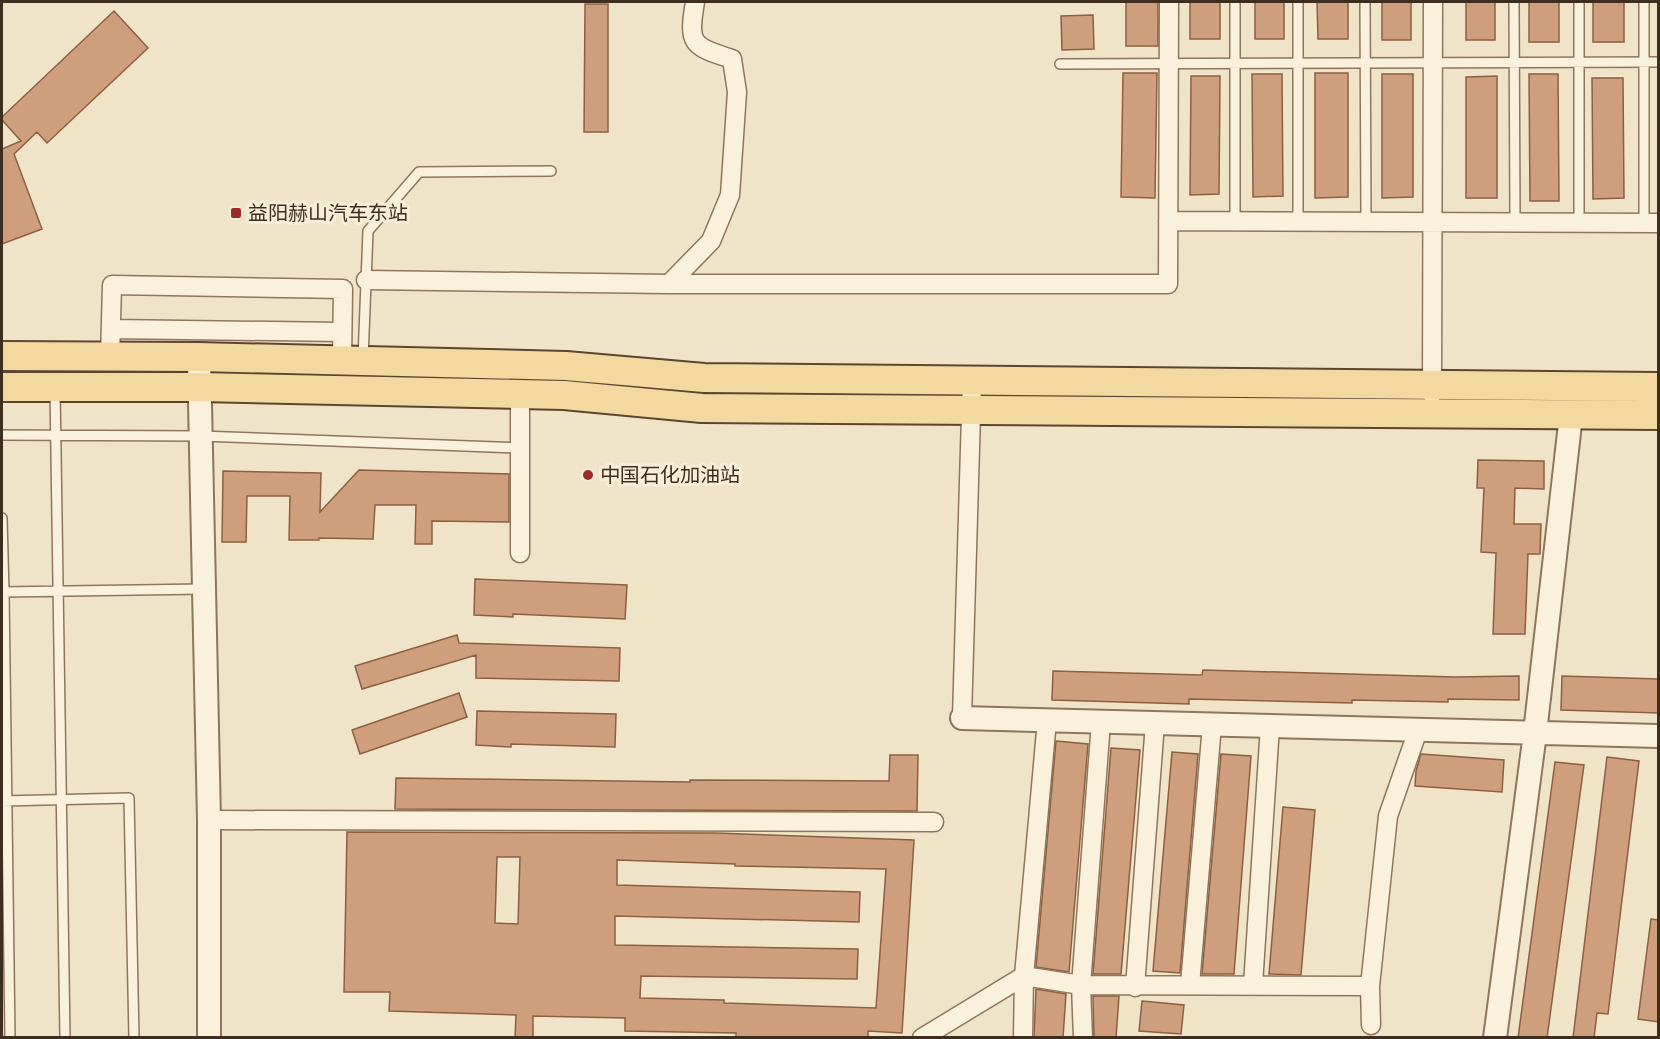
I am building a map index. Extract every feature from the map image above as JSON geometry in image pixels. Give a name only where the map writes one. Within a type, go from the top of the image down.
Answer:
[{"type":"main road","points":[[2,356],[199,357],[566,366],[704,378],[1659,387]]},
{"type":"main road","points":[[2,387],[199,387],[564,395],[702,408],[1659,415]]},
{"type":"street","points":[[669,284],[711,241],[730,195],[737,92],[732,59],[708,51],[694,42],[691,28],[695,2]]},
{"type":"street","points":[[366,280],[669,284],[1168,284],[1169,2]]},
{"type":"street","points":[[1432,414],[1433,2]]},
{"type":"street","points":[[1168,221],[1651,223]]},
{"type":"street","points":[[111,357],[112,285],[343,289],[342,332],[352,361]]},
{"type":"street","points":[[111,329],[342,332]]},
{"type":"street","points":[[199,357],[210,820],[209,1038]]},
{"type":"street","points":[[972,381],[963,718],[1659,736]]},
{"type":"street","points":[[520,394],[520,552]]},
{"type":"street","points":[[1495,1038],[1535,733],[1571,415]]},
{"type":"street","points":[[1023,1038],[1024,976],[1047,720]]},
{"type":"street","points":[[1083,1038],[1081,985],[1101,722]]},
{"type":"street","points":[[1135,987],[1155,723]]},
{"type":"street","points":[[1190,985],[1212,725]]},
{"type":"street","points":[[1253,985],[1270,726]]},
{"type":"street","points":[[1371,1025],[1371,986],[1388,816],[1418,730]]},
{"type":"street","points":[[210,820],[934,822]]},
{"type":"street","points":[[922,1038],[1024,976],[1081,985],[1135,987],[1371,986]]},
{"type":"lane","points":[[1235,2],[1235,221]]},
{"type":"lane","points":[[1298,2],[1298,221]]},
{"type":"lane","points":[[1365,2],[1366,221]]},
{"type":"lane","points":[[1514,2],[1515,222]]},
{"type":"lane","points":[[1579,2],[1579,223]]},
{"type":"lane","points":[[1644,2],[1651,223]]},
{"type":"lane","points":[[1060,64],[1659,62]]},
{"type":"lane","points":[[352,361],[366,280],[368,231],[419,172],[551,171]]},
{"type":"lane","points":[[55,387],[65,1038]]},
{"type":"lane","points":[[2,435],[200,436],[520,448]]},
{"type":"lane","points":[[2,518],[4,801],[10,1038]]},
{"type":"lane","points":[[3,592],[204,589]]},
{"type":"lane","points":[[4,801],[129,798],[134,1038]]},
{"type":"building","points":[[1126,2],[1158,2],[1158,46],[1126,46]]},
{"type":"building","points":[[1190,2],[1220,2],[1220,39],[1190,39]]},
{"type":"building","points":[[1255,2],[1284,2],[1284,39],[1255,39]]},
{"type":"building","points":[[1317,2],[1348,2],[1348,39],[1318,39]]},
{"type":"building","points":[[1382,2],[1411,2],[1411,40],[1382,40]]},
{"type":"building","points":[[1466,2],[1495,2],[1495,40],[1466,40]]},
{"type":"building","points":[[1529,2],[1559,2],[1559,42],[1529,42]]},
{"type":"building","points":[[1593,2],[1624,2],[1624,42],[1593,42]]},
{"type":"building","points":[[585,4],[608,4],[608,132],[584,132]]},
{"type":"building","points":[[114,11],[148,48],[47,143],[37,132],[14,154],[42,229],[2,244],[2,149],[21,141],[2,120],[2,117]]},
{"type":"building","points":[[1093,15],[1094,49],[1062,50],[1061,16]]},
{"type":"building","points":[[1123,73],[1157,73],[1155,198],[1121,197]]},
{"type":"building","points":[[1315,73],[1348,73],[1348,197],[1315,198]]},
{"type":"building","points":[[1252,74],[1282,74],[1283,196],[1253,197]]},
{"type":"building","points":[[1382,74],[1413,74],[1413,197],[1382,198]]},
{"type":"building","points":[[1529,74],[1558,74],[1559,201],[1530,201]]},
{"type":"building","points":[[1191,76],[1220,76],[1219,194],[1190,195]]},
{"type":"building","points":[[1497,76],[1497,198],[1466,198],[1466,77]]},
{"type":"building","points":[[1592,78],[1623,78],[1624,198],[1593,199]]},
{"type":"building","points":[[1478,460],[1544,461],[1544,489],[1515,488],[1514,524],[1541,524],[1540,554],[1528,554],[1525,634],[1493,634],[1496,553],[1481,552],[1484,488],[1477,488]]},
{"type":"building","points":[[359,470],[509,474],[509,522],[432,521],[432,544],[415,544],[416,505],[375,505],[373,539],[289,540],[290,496],[247,496],[246,542],[222,542],[223,471],[321,473],[320,512]]},
{"type":"building","points":[[475,579],[627,585],[625,619],[513,614],[513,617],[474,615]]},
{"type":"building","points":[[457,635],[459,643],[620,648],[619,681],[476,678],[476,655],[362,689],[355,666]]},
{"type":"building","points":[[1203,670],[1455,677],[1519,676],[1519,700],[1448,699],[1448,702],[1352,700],[1352,703],[1189,699],[1189,704],[1052,700],[1053,671],[1202,675]]},
{"type":"building","points":[[1562,676],[1659,679],[1659,713],[1561,710]]},
{"type":"building","points":[[459,693],[467,717],[360,754],[352,730]]},
{"type":"building","points":[[477,711],[616,714],[615,747],[476,745]]},
{"type":"building","points":[[1056,741],[1088,744],[1069,972],[1036,967]]},
{"type":"building","points":[[1111,748],[1140,750],[1121,974],[1093,974]]},
{"type":"building","points":[[1172,752],[1198,754],[1180,973],[1153,971]]},
{"type":"building","points":[[1221,754],[1251,756],[1234,974],[1202,974]]},
{"type":"building","points":[[1421,754],[1504,760],[1502,792],[1415,786]]},
{"type":"building","points":[[890,755],[918,755],[917,811],[395,809],[396,778],[690,782],[690,780],[889,781]]},
{"type":"building","points":[[1607,757],[1639,761],[1608,1014],[1597,1013],[1594,1038],[1573,1038]]},
{"type":"building","points":[[1555,762],[1584,765],[1547,1038],[1518,1038]]},
{"type":"building","points":[[1283,807],[1315,810],[1301,975],[1269,974]]},
{"type":"building","points":[[347,832],[716,833],[914,840],[902,1033],[868,1031],[868,1038],[736,1038],[736,1033],[625,1031],[625,1018],[533,1016],[533,1038],[515,1038],[516,1015],[389,1011],[390,992],[344,992]],"holes":[[[497,857],[520,857],[518,924],[495,923]],[[617,860],[735,864],[735,866],[886,869],[876,1008],[640,998],[641,976],[857,979],[858,949],[615,945],[615,916],[859,922],[860,892],[617,885]]]},
{"type":"building","points":[[1651,919],[1659,920],[1659,1022],[1638,1019]]},
{"type":"building","points":[[1036,989],[1066,994],[1063,1038],[1034,1038]]},
{"type":"building","points":[[1093,996],[1119,996],[1116,1038],[1094,1038]]},
{"type":"building","points":[[1142,1001],[1184,1005],[1181,1034],[1139,1031]]},
{"type":"place","name":"益阳赫山汽车东站","points":[[236,213]]},
{"type":"place","name":"中国石化加油站","points":[[588,475]]}]
